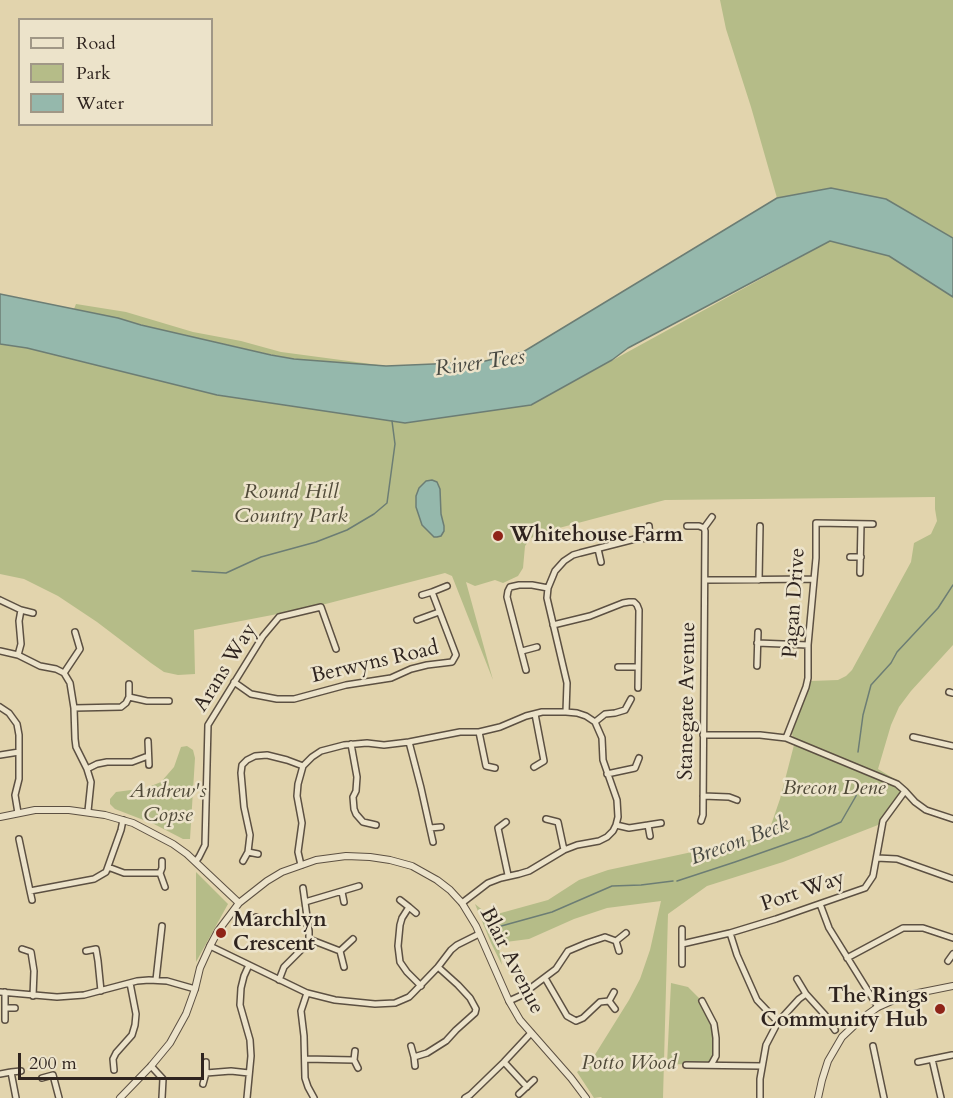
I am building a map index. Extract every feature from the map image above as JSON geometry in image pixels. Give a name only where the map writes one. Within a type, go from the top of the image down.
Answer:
[{"type":"street","points":[[687,526],[704,528],[712,517]]},
{"type":"street","points":[[808,523],[816,523]]},
{"type":"street","name":"Pagan Drive","points":[[786,738],[808,678],[816,523],[873,524]]},
{"type":"street","points":[[860,573],[861,524]]},
{"type":"street","points":[[649,526],[650,538]]},
{"type":"street","points":[[759,580],[760,526]]},
{"type":"street","name":"Stanegate Avenue","points":[[700,821],[703,815],[704,528]]},
{"type":"street","points":[[566,712],[567,683],[547,598],[548,588],[555,571],[573,555],[635,539],[667,537]]},
{"type":"street","points":[[598,549],[601,561]]},
{"type":"street","points":[[850,557],[861,557]]},
{"type":"street","points":[[705,580],[814,579]]},
{"type":"street","points":[[526,670],[507,597],[508,591],[510,587],[519,585],[548,588]]},
{"type":"street","points":[[422,595],[447,586]]},
{"type":"street","name":"Berwyns Road","points":[[234,682],[251,694],[277,699],[294,699],[346,685],[391,678],[426,665],[453,662],[456,655],[432,591]]},
{"type":"street","points":[[0,600],[33,613]]},
{"type":"street","points":[[553,625],[590,616],[623,603],[629,602],[637,605],[639,610],[638,688]]},
{"type":"street","name":"Arans Way","points":[[196,861],[205,845],[208,725],[262,636],[279,617],[321,607],[336,649]]},
{"type":"street","points":[[18,655],[21,644],[19,621],[21,610]]},
{"type":"street","points":[[417,620],[439,612]]},
{"type":"street","points":[[64,673],[80,649],[75,632]]},
{"type":"street","points":[[757,666],[758,632]]},
{"type":"street","points":[[757,643],[808,645]]},
{"type":"street","points":[[522,651],[537,647]]},
{"type":"street","points":[[0,651],[18,655],[40,666],[56,669],[64,673],[70,683],[76,747],[91,782],[88,812]]},
{"type":"street","points":[[618,667],[638,667]]},
{"type":"street","points":[[74,708],[121,707],[129,697],[129,684]]},
{"type":"street","points":[[129,697],[147,701],[169,701]]},
{"type":"street","points":[[595,722],[604,714],[625,710],[631,699]]},
{"type":"street","points":[[0,707],[9,712],[17,724],[19,779],[15,795],[18,813]]},
{"type":"street","points":[[625,710],[631,716]]},
{"type":"street","points":[[301,865],[298,852],[302,823],[297,790],[299,777],[303,766],[321,750],[351,744],[384,745],[460,732],[479,732],[500,728],[526,716],[550,711],[586,716],[595,722],[602,738],[603,760],[617,800],[616,825],[607,837],[564,850],[529,871],[508,875],[488,883],[462,903]]},
{"type":"street","points":[[534,768],[544,761],[535,714]]},
{"type":"street","points":[[925,740],[926,731]]},
{"type":"street","points":[[479,732],[486,766]]},
{"type":"street","points":[[703,735],[760,735],[786,738],[897,784],[926,810],[953,819]]},
{"type":"street","points":[[913,737],[953,746]]},
{"type":"street","points":[[148,741],[149,765]]},
{"type":"street","points":[[409,742],[433,842]]},
{"type":"street","points":[[351,744],[357,784],[353,804],[356,814],[363,822],[376,825]]},
{"type":"street","points":[[0,755],[19,752]]},
{"type":"street","points":[[243,861],[248,852],[250,835],[244,807],[242,765],[255,756],[267,755],[303,766]]},
{"type":"street","points":[[87,769],[97,764],[132,762],[148,756]]},
{"type":"street","points":[[635,768],[639,758]]},
{"type":"street","points":[[479,771],[486,766],[495,768]]},
{"type":"street","points":[[607,774],[635,768],[643,774]]},
{"type":"street","name":"Port Way","points":[[682,944],[730,933],[865,888],[873,876],[883,820],[905,791]]},
{"type":"street","points":[[703,796],[729,797],[737,800]]},
{"type":"street","points":[[0,817],[53,809],[88,812],[123,820],[173,844],[196,861],[239,903]]},
{"type":"street","points":[[546,819],[558,822],[564,850]]},
{"type":"street","points":[[30,891],[94,879],[106,872],[123,820]]},
{"type":"street","points":[[358,829],[363,822]]},
{"type":"street","points":[[506,822],[498,828],[508,875]]},
{"type":"street","points":[[616,825],[629,828],[661,823]]},
{"type":"street","points":[[648,825],[650,836]]},
{"type":"street","points":[[430,828],[441,827]]},
{"type":"street","points":[[19,839],[32,900]]},
{"type":"street","points":[[248,852],[258,854]]},
{"type":"street","name":"Blair Avenue","points":[[120,1098],[151,1066],[179,1029],[210,946],[239,903],[282,872],[301,865],[346,856],[390,860],[412,866],[437,880],[462,903],[476,926],[509,1001],[520,1020],[586,1098]]},
{"type":"street","points":[[877,858],[897,859],[953,879]]},
{"type":"street","points":[[162,861],[160,873],[165,886]]},
{"type":"street","points":[[108,867],[124,873],[160,873]]},
{"type":"street","points":[[305,902],[359,886]]},
{"type":"street","points":[[279,980],[284,967],[309,939],[303,888]]},
{"type":"street","points":[[342,892],[344,902]]},
{"type":"street","points":[[400,900],[416,913]]},
{"type":"street","points":[[820,904],[829,928],[878,1007]]},
{"type":"street","points":[[409,907],[400,925],[398,946],[400,962],[421,986]]},
{"type":"street","points":[[244,924],[256,914],[265,920],[308,922]]},
{"type":"street","points":[[156,980],[162,926]]},
{"type":"street","points":[[847,958],[903,928],[923,928],[953,938]]},
{"type":"street","points":[[682,929],[682,964]]},
{"type":"street","points":[[509,1001],[520,996],[556,969],[568,951],[605,938],[616,940],[626,933]]},
{"type":"street","points":[[730,933],[757,1000],[778,1022]]},
{"type":"street","points":[[210,946],[307,993],[335,1000],[394,1004],[409,997],[421,986],[451,950],[479,934]]},
{"type":"street","points":[[309,939],[340,951]]},
{"type":"street","points":[[340,951],[353,939]]},
{"type":"street","points":[[616,940],[619,951]]},
{"type":"street","points":[[22,949],[31,952],[34,971],[33,996]]},
{"type":"street","points":[[86,951],[96,949],[101,991]]},
{"type":"street","points":[[340,951],[344,968]]},
{"type":"street","points":[[948,961],[953,954]]},
{"type":"street","points":[[247,1098],[251,1056],[250,1040],[240,1005],[241,988],[249,965]]},
{"type":"street","points":[[414,1057],[439,1047],[475,1013],[476,1009],[470,998],[438,967]]},
{"type":"street","points":[[545,978],[567,1016],[576,1021],[583,1018],[600,1002],[609,1001]]},
{"type":"street","points":[[797,979],[835,1030]]},
{"type":"street","points":[[5,1020],[6,1008],[2,992],[33,996],[72,996],[137,981],[156,980],[195,989]]},
{"type":"street","points":[[114,1070],[113,1059],[132,1035],[135,1025],[136,1014],[129,983]]},
{"type":"street","points":[[818,1098],[828,1061],[842,1037],[861,1019],[878,1007],[903,996],[953,986]]},
{"type":"street","points":[[609,1001],[614,992]]},
{"type":"street","points":[[307,993],[301,1011],[305,1078],[314,1098]]},
{"type":"street","points":[[759,1098],[766,1045],[778,1022],[806,994]]},
{"type":"street","points":[[609,1001],[615,1009]]},
{"type":"street","points":[[702,1001],[714,1024],[716,1038],[716,1056],[711,1065]]},
{"type":"street","points":[[6,1008],[15,1008]]},
{"type":"street","points":[[469,1097],[531,1034]]},
{"type":"street","points":[[411,1046],[415,1066]]},
{"type":"street","points":[[873,1046],[884,1098]]},
{"type":"street","points":[[355,1051],[354,1060],[358,1068]]},
{"type":"street","points":[[918,1062],[952,1055]]},
{"type":"street","points":[[305,1059],[354,1060]]},
{"type":"street","points":[[932,1059],[941,1098]]},
{"type":"street","points":[[203,1084],[206,1062]]},
{"type":"street","points":[[504,1062],[527,1087]]},
{"type":"street","points":[[686,1065],[762,1066]]},
{"type":"street","points":[[151,1066],[163,1079],[162,1098]]},
{"type":"street","points":[[0,1074],[21,1071]]},
{"type":"street","points":[[206,1073],[231,1071],[249,1073]]},
{"type":"street","points":[[11,1072],[16,1098]]},
{"type":"street","points":[[42,1078],[53,1075],[59,1098]]},
{"type":"street","points":[[519,1094],[534,1080]]},
{"type":"green space","points":[[720,0],[953,0],[953,238],[886,199],[831,188],[777,198],[726,29]]},
{"type":"green space","points":[[830,241],[889,256],[953,297],[953,645],[911,691],[899,707],[891,725],[878,769],[901,783],[908,791],[878,825],[783,862],[707,886],[668,914],[663,1098],[594,1098],[577,1072],[591,1061],[640,979],[650,950],[661,901],[607,908],[574,919],[529,939],[498,943],[502,965],[475,904],[490,916],[548,900],[579,880],[608,870],[766,835],[780,799],[794,745],[792,733],[811,681],[838,680],[852,670],[911,562],[914,543],[931,534],[937,521],[935,497],[665,500],[540,533],[531,538],[525,546],[523,568],[518,576],[503,583],[495,580],[475,586],[466,582],[493,680],[452,576],[445,573],[314,607],[194,630],[195,674],[178,675],[164,672],[58,596],[24,579],[0,574],[0,344],[27,348],[217,395],[405,423],[531,405]]},
{"type":"green space","points":[[76,304],[126,312],[193,332],[241,341],[281,352],[386,366],[294,359],[272,355],[74,309]]},
{"type":"green space","name":"Andrew's Copse","points":[[187,746],[193,750],[195,758],[190,839],[183,839],[154,824],[115,809],[110,804],[110,799],[116,792],[146,788],[161,782],[174,767],[181,747]]},
{"type":"green space","points":[[196,872],[228,904],[196,962]]},
{"type":"green space","points":[[671,983],[688,987],[702,1001],[714,1024],[716,1056],[711,1065],[667,1064]]},
{"type":"water","name":"River Tees","points":[[831,188],[886,199],[953,238],[953,297],[889,256],[830,241],[628,348],[612,360],[531,405],[405,423],[217,395],[27,348],[0,344],[0,294],[118,318],[294,359],[386,366],[481,362],[523,352],[777,198]]},
{"type":"water","points":[[426,481],[437,482],[440,489],[444,526],[441,536],[437,537],[434,537],[422,525],[416,507],[419,488]]},
{"type":"waterway","points":[[192,571],[226,573],[261,557],[316,542],[347,530],[374,514],[387,503],[395,444],[392,421]]},
{"type":"waterway","name":"Brecon Beck","points":[[858,752],[863,715],[871,685],[891,663],[897,652],[938,608],[953,585]]},
{"type":"waterway","name":"Brecon Beck","points":[[677,881],[809,836],[841,822],[856,796],[858,784]]},
{"type":"waterway","name":"Brecon Beck","points":[[494,928],[552,912],[612,886],[673,881]]},
{"type":"place","name":"Whitehouse Farm","points":[[498,536]]},
{"type":"place","name":"Marchlyn Crescent","points":[[221,933]]},
{"type":"place","name":"The Rings Community Hub","points":[[940,1009]]},
{"type":"park label","name":"Round Hill Country Park","points":[[291,505]]},
{"type":"park label","name":"Brecon Dene","points":[[834,789]]},
{"type":"park label","name":"Potto Wood","points":[[629,1064]]}]
